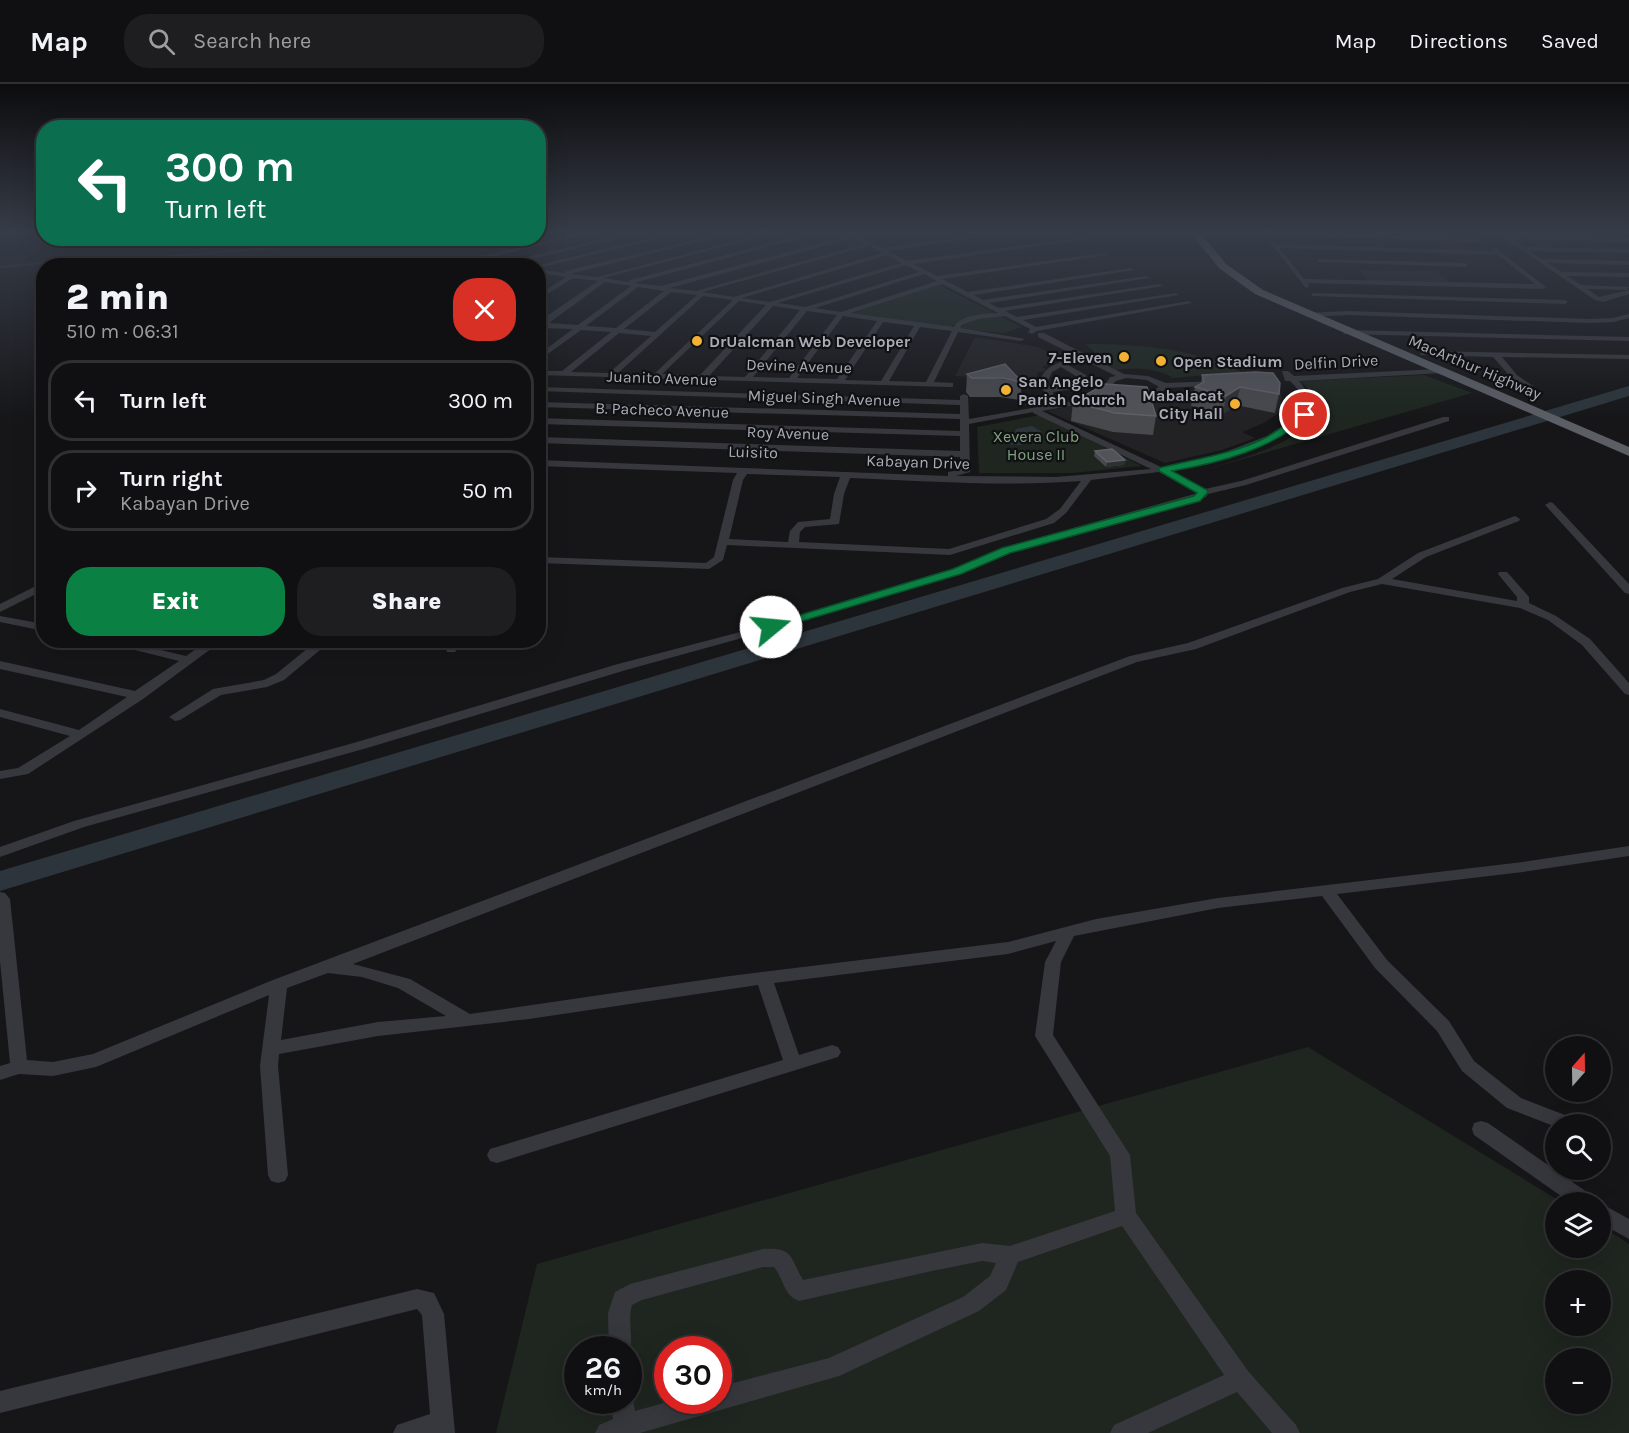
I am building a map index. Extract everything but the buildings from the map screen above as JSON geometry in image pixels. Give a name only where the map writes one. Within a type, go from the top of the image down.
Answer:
[{"type":"highway","name":"MacArthur Highway","points":[[1263,294],[1629,452]]},
{"type":"street","points":[[546,321],[584,294]]},
{"type":"street","points":[[546,352],[624,294]]},
{"type":"street","points":[[563,374],[664,294]]},
{"type":"street","points":[[611,375],[702,294],[989,335],[1035,334],[1190,303],[1176,295],[1017,319]]},
{"type":"street","points":[[656,376],[735,299],[752,294]]},
{"type":"street","points":[[702,378],[769,304],[803,294]]},
{"type":"street","points":[[747,379],[805,309],[852,294]]},
{"type":"street","points":[[792,380],[841,314],[910,294]]},
{"type":"street","points":[[966,294],[1017,319],[1035,334],[1125,393]]},
{"type":"street","points":[[982,302],[1037,294]]},
{"type":"street","points":[[929,384],[960,324],[969,319],[1112,294]]},
{"type":"street","points":[[1554,294],[1574,308]]},
{"type":"street","points":[[1591,294],[1600,300],[1618,294]]},
{"type":"street","points":[[1313,296],[1565,302]]},
{"type":"street","points":[[1313,296],[1325,309]]},
{"type":"street","points":[[1308,315],[1355,314],[1590,321],[1613,320],[1629,316]]},
{"type":"street","points":[[1582,315],[1599,327]]},
{"type":"street","points":[[838,382],[881,320]]},
{"type":"street","points":[[546,325],[657,334]]},
{"type":"street","points":[[884,383],[918,325]]},
{"type":"street","points":[[1347,332],[1624,340]]},
{"type":"street","points":[[1607,333],[1624,340]]},
{"type":"street","points":[[1035,334],[1122,376],[1155,380],[1221,376]]},
{"type":"street","points":[[1424,353],[1629,357]]},
{"type":"street","points":[[1496,355],[1509,368],[1515,380],[1530,388]]},
{"type":"street","points":[[1057,398],[1046,390],[1042,382],[1044,377],[1048,371],[1061,364],[1075,361]]},
{"type":"street","points":[[1046,390],[1071,387],[1083,379],[1083,376],[1061,364]]},
{"type":"street","name":"Delfin Drive","points":[[1283,376],[1425,365]]},
{"type":"street","name":"Delfin Drive","points":[[1283,376],[1439,371]]},
{"type":"street","name":"Devine Avenue","points":[[546,373],[950,385]]},
{"type":"street","points":[[994,416],[1036,411],[1098,394],[1122,376]]},
{"type":"street","name":"Kabayan Drive","points":[[546,461],[743,472],[1022,481],[1163,470],[1187,466],[1246,449],[1292,425],[1305,415],[1308,400],[1302,389],[1283,376]]},
{"type":"street","points":[[1155,380],[1163,386],[1233,382]]},
{"type":"street","points":[[994,416],[1006,409],[1057,398],[1098,394],[1151,394],[1161,391],[1163,386]]},
{"type":"street","name":"Juanito Avenue","points":[[546,389],[964,399],[964,420]]},
{"type":"street","points":[[666,464],[701,394]]},
{"type":"street","name":"Miguel Singh Avenue","points":[[546,404],[964,420],[994,416]]},
{"type":"street","points":[[1036,411],[1163,470],[1203,492]]},
{"type":"street","points":[[0,852],[79,824],[356,747],[612,670],[782,624],[957,571],[1006,550],[1197,498],[1203,492],[1243,483],[1446,419]]},
{"type":"street","points":[[964,420],[965,454]]},
{"type":"street","name":"B. Pacheco Avenue","points":[[546,421],[965,434]]},
{"type":"street","name":"Roy Avenue","points":[[546,440],[965,454]]},
{"type":"street","name":"Luisito","points":[[546,461],[957,475],[965,472],[965,454]]},
{"type":"street","points":[[546,560],[709,566],[717,560],[724,542],[738,480],[743,472]]},
{"type":"street","points":[[793,546],[795,531],[802,524],[835,522],[839,495],[846,475]]},
{"type":"street","points":[[724,542],[950,552],[1050,521],[1063,511],[1089,476]]},
{"type":"street","points":[[1550,505],[1629,591]]},
{"type":"street","points":[[0,1073],[20,1067],[53,1070],[96,1060],[279,984],[1134,659],[1192,646],[1346,590],[1382,581],[1422,555],[1515,519]]},
{"type":"street","points":[[1503,574],[1523,597],[1523,605]]},
{"type":"street","points":[[1382,581],[1523,605],[1561,622],[1586,642],[1629,691]]},
{"type":"street","points":[[0,601],[36,585]]},
{"type":"street","points":[[0,609],[36,586]]},
{"type":"street","points":[[0,619],[36,626]]},
{"type":"street","points":[[136,648],[189,660]]},
{"type":"street","points":[[0,775],[23,771],[139,696],[206,648]]},
{"type":"street","points":[[175,717],[217,693],[267,683],[280,677],[316,648]]},
{"type":"street","points":[[0,665],[139,696]]},
{"type":"street","points":[[0,713],[81,735]]},
{"type":"street","points":[[272,1049],[378,1029],[468,1021],[764,978],[1008,948],[1096,925],[1218,903],[1523,867],[1629,851]]},
{"type":"street","points":[[1326,890],[1381,964],[1443,1026],[1468,1066],[1514,1102],[1545,1115]]},
{"type":"street","points":[[0,897],[20,1067]]},
{"type":"street","points":[[1068,933],[1053,962],[1044,1036],[1120,1155],[1126,1216],[1240,1379],[1288,1433]]},
{"type":"street","points":[[327,967],[362,971],[404,983],[468,1021]]},
{"type":"street","points":[[764,978],[793,1064]]},
{"type":"street","points":[[278,1175],[268,1066],[279,984]]},
{"type":"street","points":[[497,1155],[832,1052]]},
{"type":"street","points":[[1481,1129],[1571,1192]]},
{"type":"street","points":[[620,1336],[619,1313],[623,1299],[638,1292],[763,1258],[778,1257],[788,1264],[792,1284],[800,1291],[952,1257],[982,1252],[1010,1255],[1126,1216]]},
{"type":"street","points":[[1611,1219],[1629,1230]]},
{"type":"street","points":[[732,1396],[831,1368],[971,1304],[998,1283],[1010,1255]]},
{"type":"street","points":[[0,1402],[417,1299],[426,1300],[433,1314],[442,1428],[405,1433]]},
{"type":"street","points":[[1122,1433],[1240,1379]]},
{"type":"street","points":[[621,1414],[619,1431],[672,1414]]},
{"type":"shaded area","points":[[975,337],[1038,347],[1062,359],[1042,367],[1046,369],[1038,372],[1035,382],[992,381],[989,378],[955,376]]},
{"type":"shaded area","points":[[1279,386],[1282,399],[1280,412],[1264,423],[1242,432],[1255,438],[1222,450],[1165,463],[1047,411],[1109,398],[1153,403],[1174,398],[1183,390]]},
{"type":"shaded area","points":[[1032,426],[1042,432],[1031,436],[1022,445],[1001,444],[1000,440],[1013,436],[1016,429]]},
{"type":"green space","points":[[912,294],[957,294],[994,313],[968,318],[951,327],[853,313]]},
{"type":"green space","points":[[1000,316],[1022,327],[1004,333],[958,329],[975,319]]},
{"type":"green space","name":"Open Stadium","points":[[1085,344],[1165,349],[1204,358],[1242,372],[1173,378],[1152,370],[1115,370]]},
{"type":"green space","points":[[1424,375],[1472,393],[1209,469],[1277,445],[1308,425],[1316,412],[1318,398],[1300,381]]},
{"type":"green space","name":"Xevera Club House II","points":[[1040,415],[1142,466],[1073,473],[979,473],[977,427]]},
{"type":"green space","points":[[1308,1047],[1545,1192],[1545,1258],[1611,1258],[1611,1232],[1629,1244],[1629,1433],[496,1433],[537,1264]]},
{"type":"waterway","points":[[1,881],[1629,391]]},
{"type":"place","name":"DrUalcman Web Developer","points":[[697,341]]},
{"type":"place","name":"7-Eleven","points":[[1124,357]]},
{"type":"place","name":"Open Stadium","points":[[1161,361]]},
{"type":"place","name":"San Angelo Parish Church","points":[[1006,390]]},
{"type":"place","name":"Mabalacat City Hall","points":[[1235,404]]},
{"type":"route","points":[[771,627],[957,571],[1006,550],[1197,498],[1203,495],[1203,492],[1163,470],[1187,466],[1246,449],[1270,438],[1305,415]]}]
